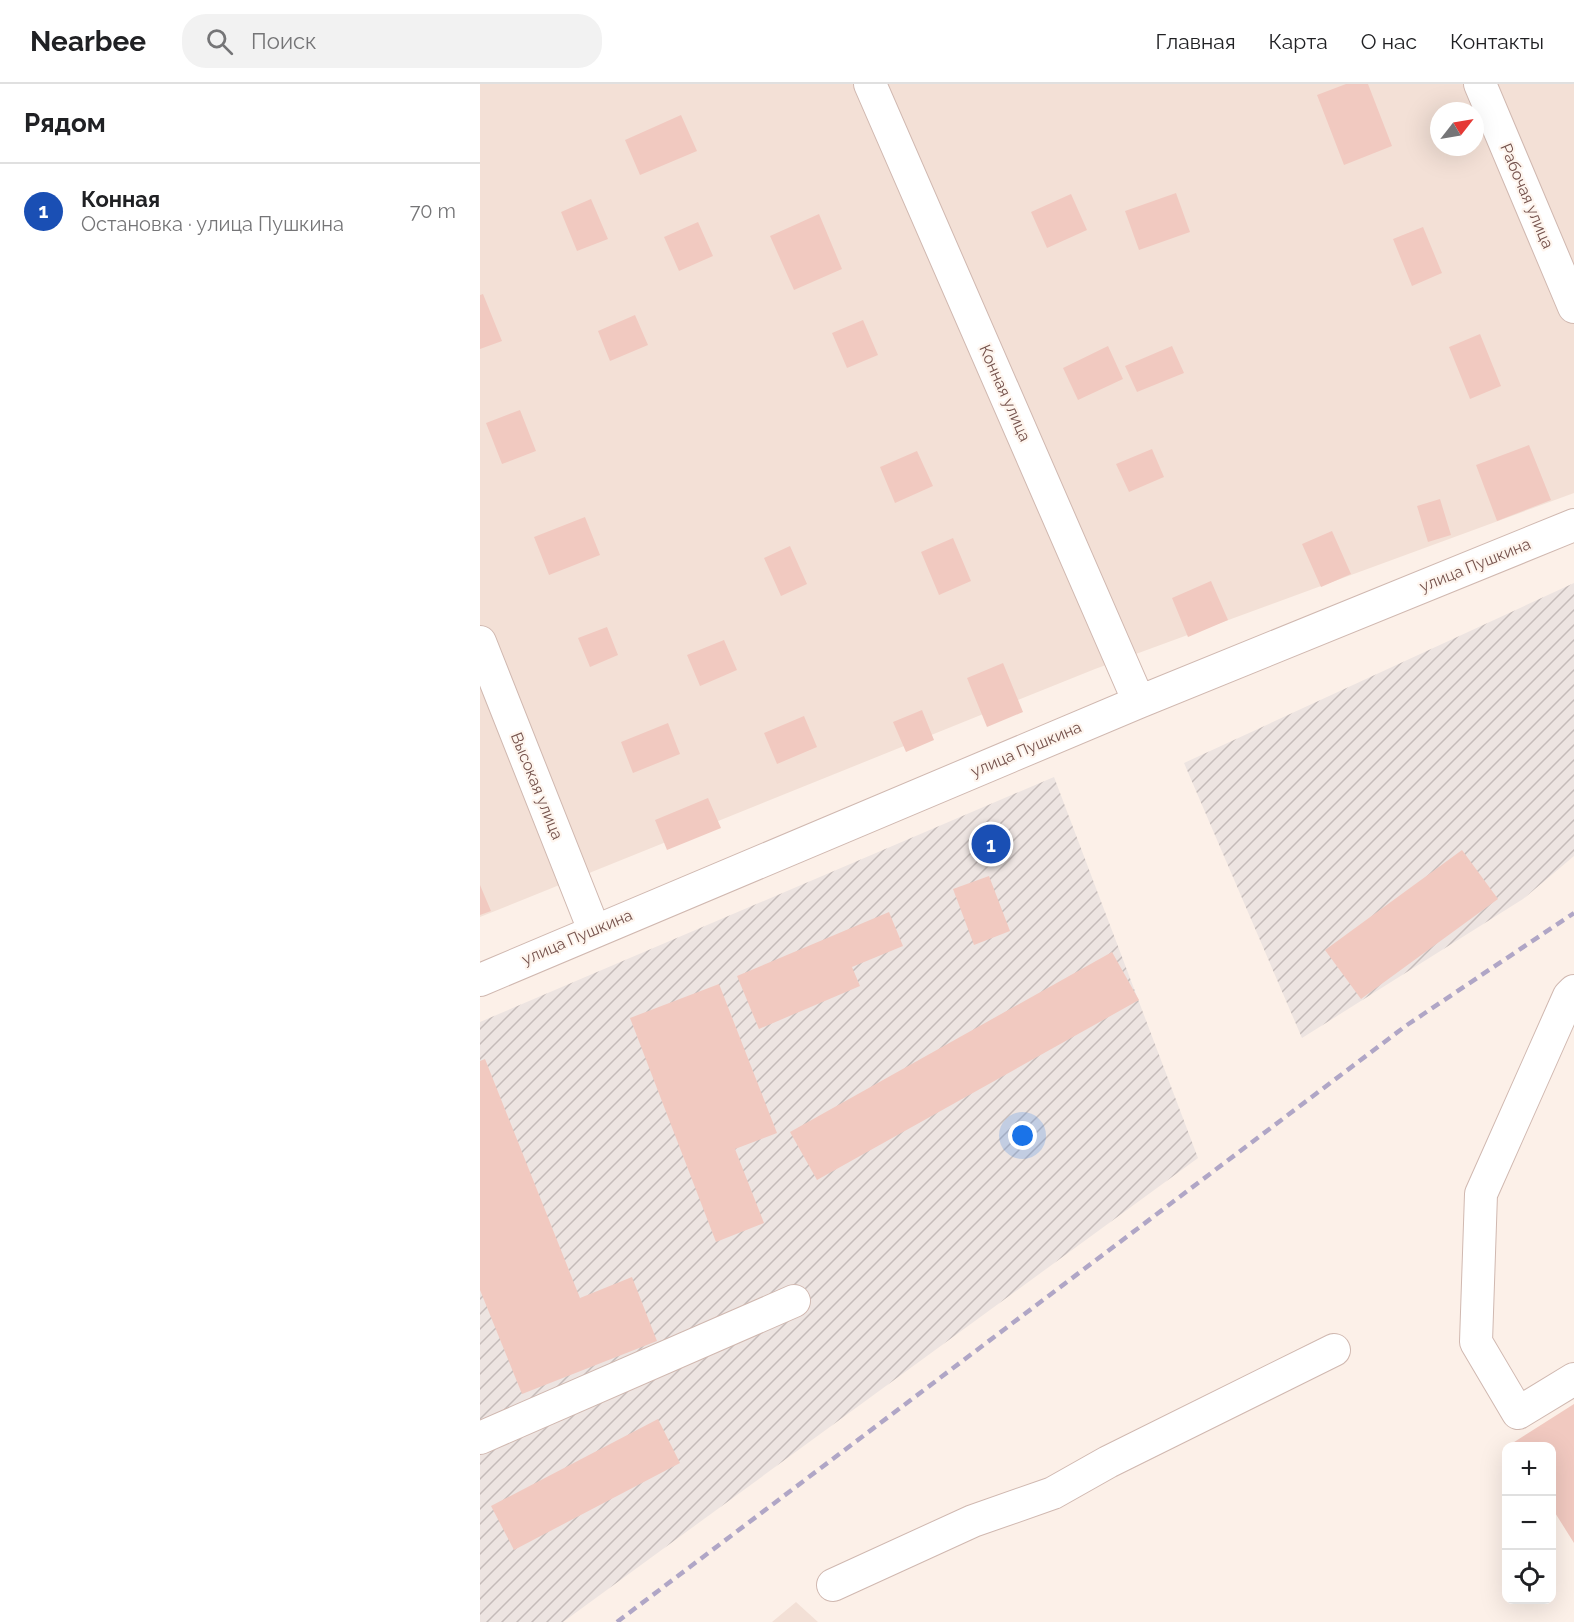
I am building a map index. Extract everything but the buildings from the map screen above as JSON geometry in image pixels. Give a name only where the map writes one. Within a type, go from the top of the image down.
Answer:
[{"type":"street","name":"Конная улица","points":[[870,84],[1139,702]]},
{"type":"street","name":"Рабочая улица","points":[[1480,84],[1574,307]]},
{"type":"street","name":"улица Пушкина","points":[[480,980],[1139,702],[1574,525]]},
{"type":"street","name":"Высокая улица","points":[[480,642],[594,930]]},
{"type":"street","points":[[1574,991],[1569,996],[1481,1194],[1476,1342],[1518,1413],[1574,1379]]},
{"type":"street","points":[[480,1438],[794,1301]]},
{"type":"street","points":[[833,1585],[973,1521],[1053,1492],[1118,1457],[1334,1350]]},
{"type":"shaded area","points":[[480,84],[1574,84],[1574,493],[1095,669],[480,917]]},
{"type":"shaded area","points":[[1574,583],[1574,856],[1523,899],[1302,1038],[1184,763]]},
{"type":"shaded area","points":[[1054,777],[1198,1158],[563,1622],[480,1622],[480,1022]]},
{"type":"shaded area","points":[[796,1602],[818,1622],[772,1622]]},
{"type":"railway","points":[[617,1622],[1407,1025],[1574,913]]},
{"type":"place","name":"Конная","points":[[991,844]]}]
